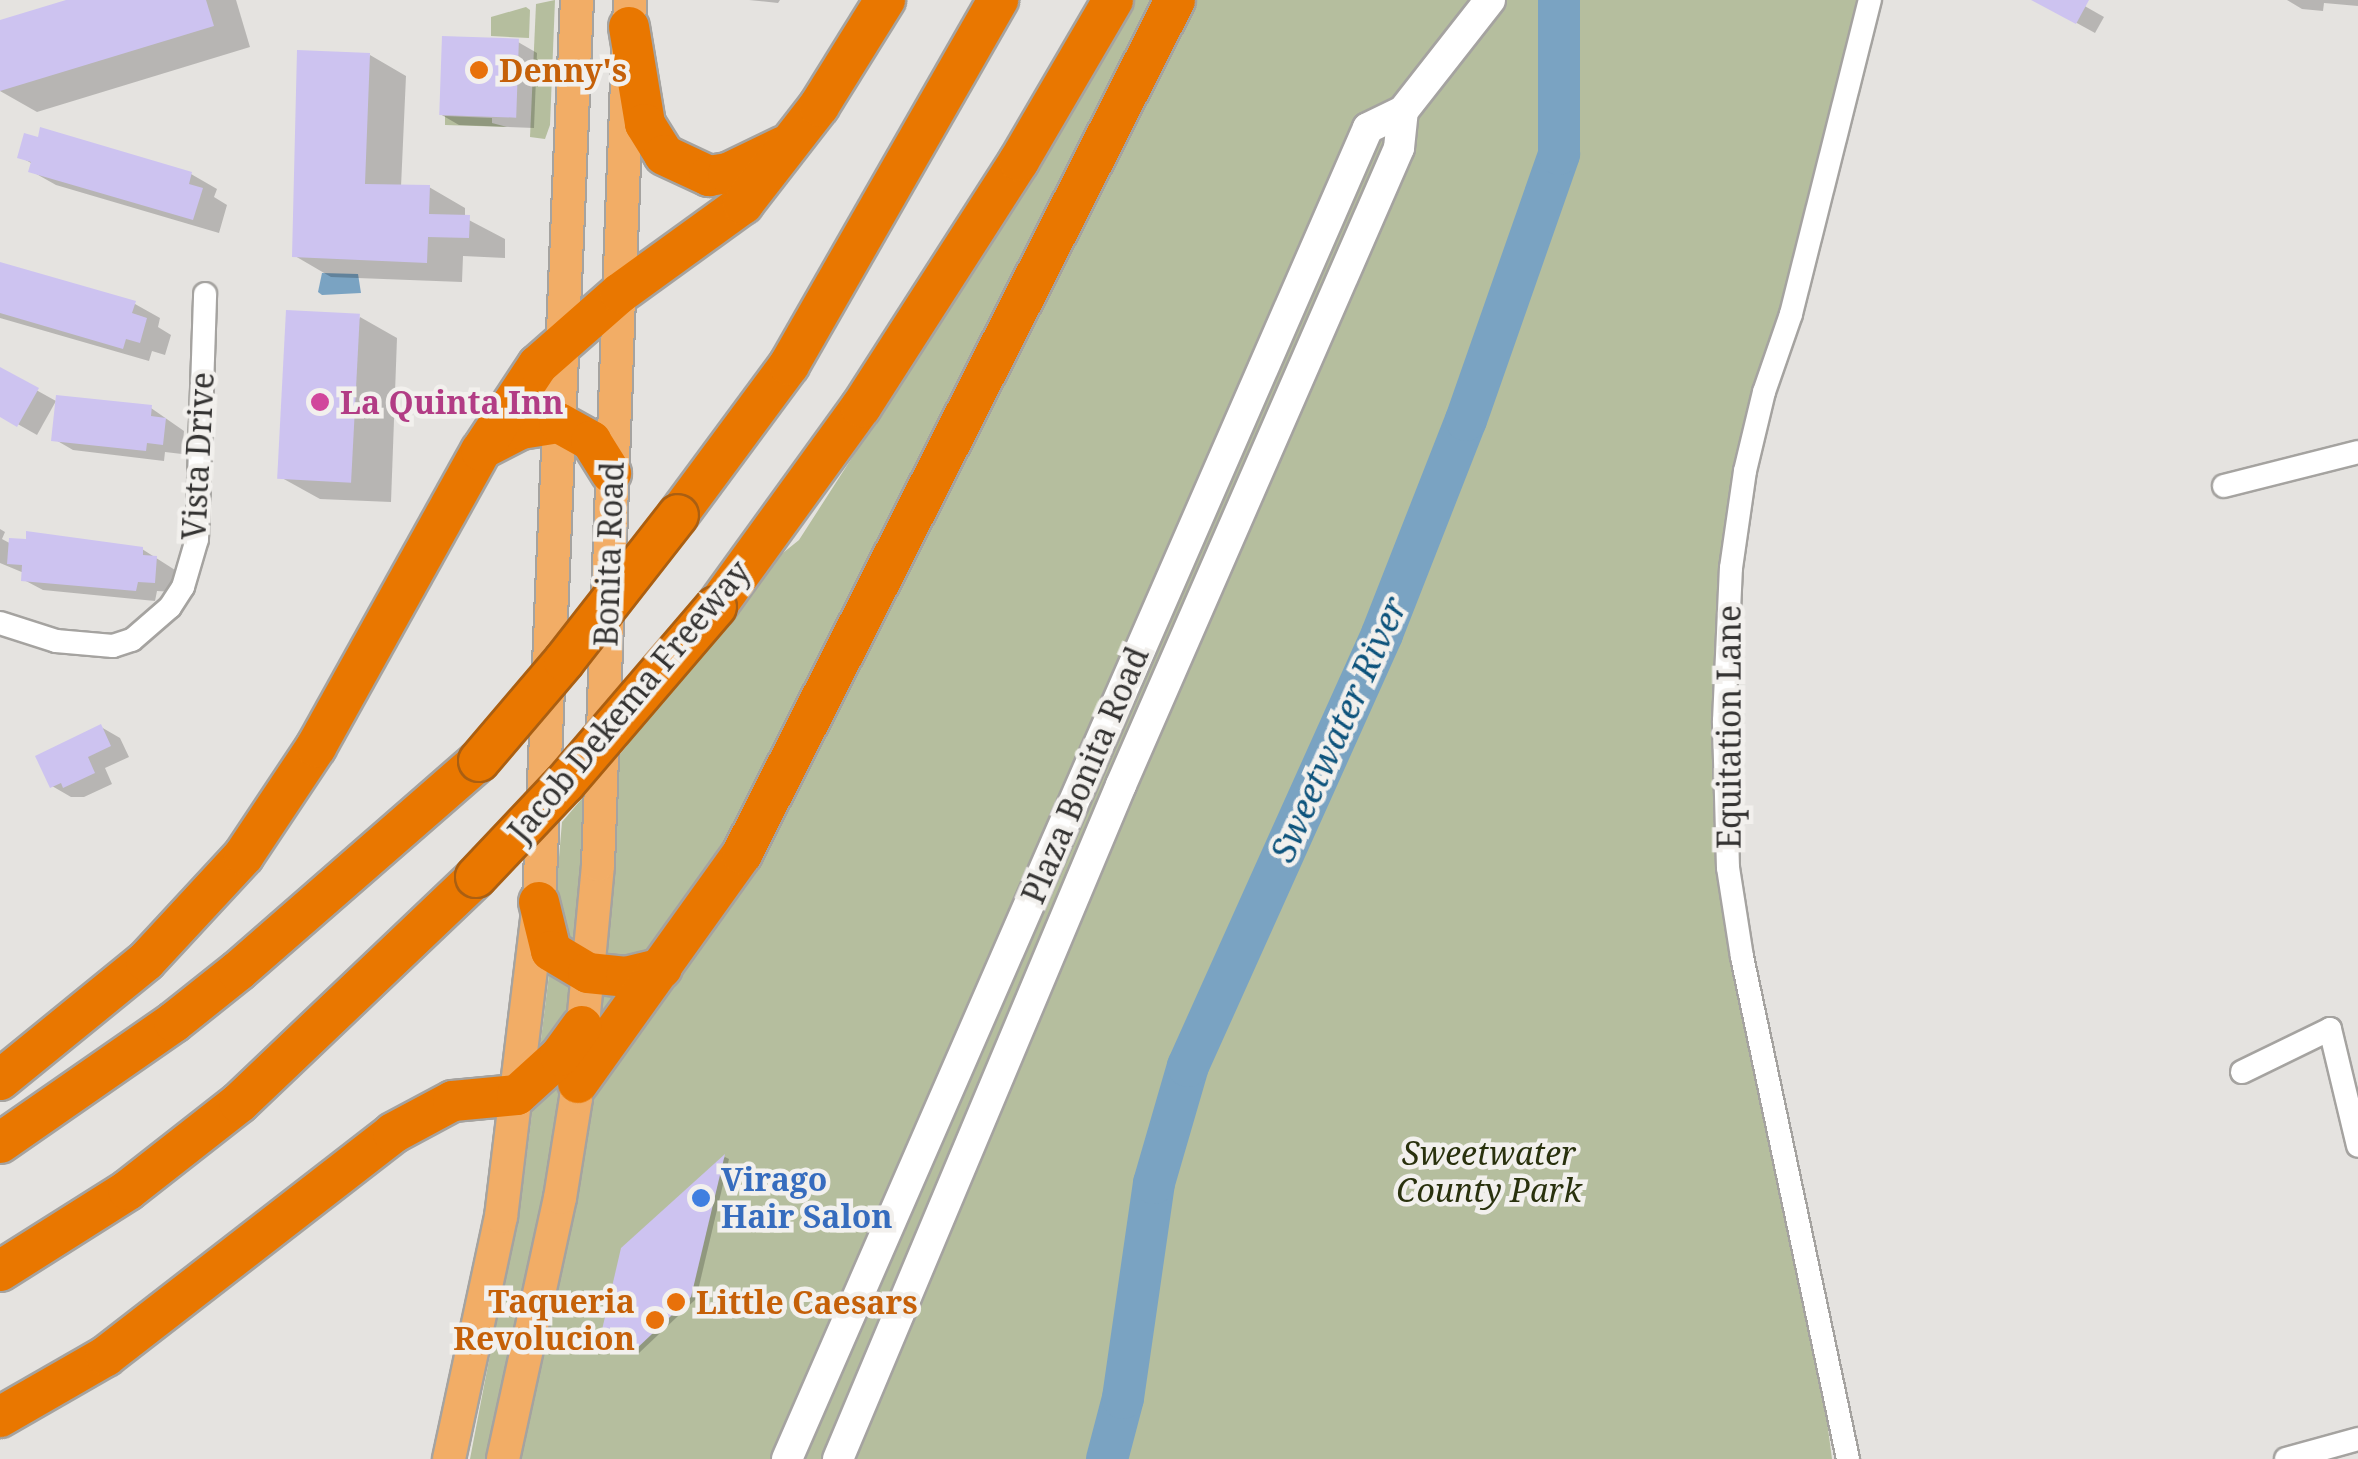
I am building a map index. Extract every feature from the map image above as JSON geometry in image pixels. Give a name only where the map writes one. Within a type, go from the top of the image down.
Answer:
[{"type":"highway","points":[[0,1080],[146,961],[244,855],[316,747],[481,451],[538,365],[620,293],[744,204],[819,106],[885,0]]},
{"type":"highway","points":[[0,1143],[213,991],[479,761],[564,661],[790,365],[998,0]]},
{"type":"highway","name":"Jacob Dekema Freeway","points":[[0,1271],[128,1190],[239,1103],[476,877],[716,607],[861,407],[1019,161],[1112,0]]},
{"type":"highway","points":[[578,1082],[742,854],[1175,0]]},
{"type":"highway","points":[[629,14],[646,124],[668,158],[709,176],[728,173],[792,142]]},
{"type":"highway","points":[[481,451],[503,435],[559,423],[591,441],[611,473]]},
{"type":"highway","points":[[538,902],[551,950],[588,973],[626,977],[662,968]]},
{"type":"highway","points":[[0,1417],[106,1356],[393,1133],[453,1101],[517,1095],[560,1056],[582,1026]]},
{"type":"highway","points":[[0,1296],[76,1243],[128,1190]]},
{"type":"main road","name":"Bonita Road","points":[[449,1459],[500,1217],[538,902],[577,0]]},
{"type":"main road","name":"Plaza Bonita Road","points":[[788,1459],[1368,128],[1403,111],[1490,0]]},
{"type":"main road","name":"Bonita Road","points":[[503,1459],[560,1198],[578,1082],[598,865],[629,14]]},
{"type":"main road","name":"Plaza Bonita Road","points":[[838,1459],[1121,785],[1399,148],[1403,111]]},
{"type":"street","name":"Equitation Lane","points":[[1848,1459],[1736,919],[1728,868],[1724,721],[1731,568],[1745,471],[1764,392],[1792,314],[1870,0]]},
{"type":"street","name":"Vista Drive","points":[[0,623],[56,641],[114,646],[132,640],[170,608],[182,587],[197,539],[205,294]]},
{"type":"street","points":[[2224,486],[2358,452]]},
{"type":"street","points":[[2242,1072],[2330,1028],[2358,1146]]},
{"type":"street","points":[[2286,1459],[2358,1439]]},
{"type":"green space","points":[[555,0],[550,125],[545,139],[530,137],[536,4]]},
{"type":"green space","name":"Sweetwater County Park","points":[[1131,0],[1868,0],[1747,462],[1718,814],[1820,1367],[1832,1459],[470,1459],[524,1177],[549,974],[562,822],[626,747],[716,607],[799,540],[1034,175]]},
{"type":"green space","points":[[526,7],[530,10],[529,38],[491,36],[491,17]]},
{"type":"green space","points":[[445,116],[492,118],[492,123],[507,127],[445,125]]},
{"type":"water","points":[[322,273],[358,274],[361,293],[322,295],[318,292]]},
{"type":"building","points":[[66,0],[206,0],[214,26],[0,91],[0,20]]},
{"type":"building","points":[[2031,0],[2089,0],[2076,24]]},
{"type":"building","name":"Denny's","points":[[442,36],[519,39],[516,118],[439,115]]},
{"type":"building","points":[[297,50],[370,53],[365,184],[430,185],[429,214],[470,215],[469,238],[428,237],[427,263],[292,257]]},
{"type":"building","points":[[40,127],[192,172],[189,184],[203,188],[193,220],[28,172],[31,162],[17,158],[24,133],[38,137]]},
{"type":"building","points":[[0,262],[136,301],[132,313],[147,318],[140,343],[126,339],[123,349],[0,313]]},
{"type":"building","name":"La Quinta Inn","points":[[286,310],[360,314],[351,483],[277,479]]},
{"type":"building","points":[[0,367],[39,388],[17,427],[0,417]]},
{"type":"building","points":[[56,395],[152,405],[151,416],[166,418],[163,445],[147,443],[146,451],[51,441]]},
{"type":"building","points":[[26,531],[143,547],[143,555],[157,556],[155,583],[138,582],[136,591],[21,581],[22,565],[7,564],[9,538],[26,539]]},
{"type":"building","points":[[101,724],[111,746],[88,757],[95,773],[63,788],[61,783],[50,788],[35,756]]},
{"type":"building","points":[[725,1154],[691,1297],[633,1352],[598,1347],[621,1248]]},
{"type":"waterway","name":"Sweetwater River","points":[[1107,1459],[1123,1398],[1154,1183],[1188,1066],[1382,634],[1466,420],[1559,154],[1559,0]]},
{"type":"place","name":"Denny's","points":[[479,70]]},
{"type":"place","name":"La Quinta Inn","points":[[320,402]]},
{"type":"place","name":"Virago Hair Salon","points":[[701,1198]]},
{"type":"place","name":"Little Caesars","points":[[676,1302]]},
{"type":"place","name":"Taqueria Revolucion","points":[[655,1320]]}]
